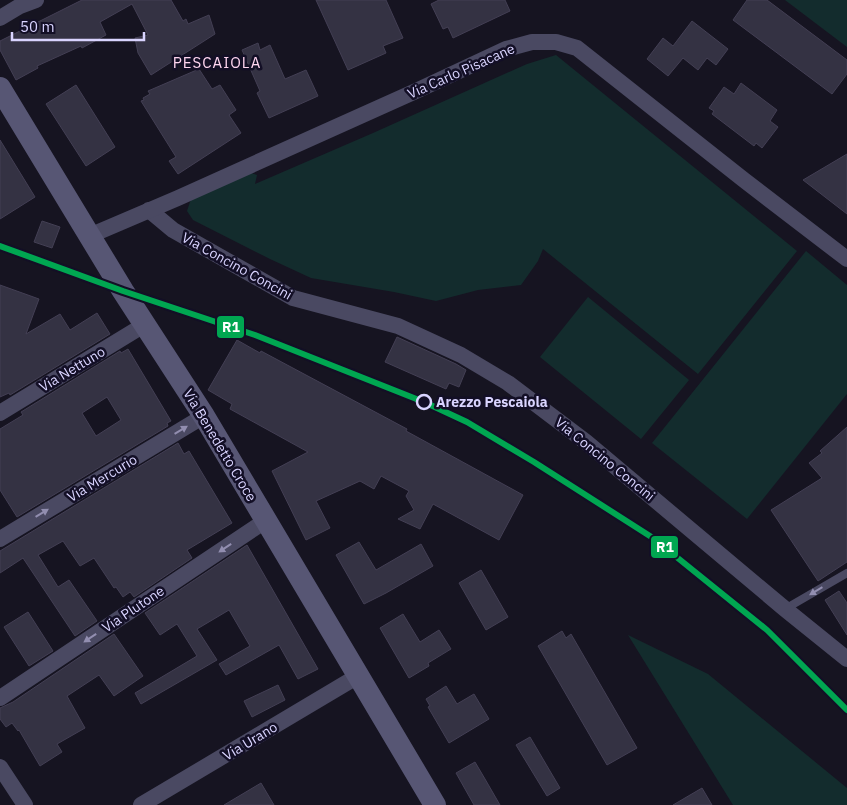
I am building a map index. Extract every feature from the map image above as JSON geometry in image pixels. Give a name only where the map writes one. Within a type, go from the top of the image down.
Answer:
[{"type":"main road","name":"Via Benedetto Croce","points":[[0,88],[144,325],[204,416],[435,805]]},
{"type":"street","points":[[0,18],[20,6],[36,0]]},
{"type":"street","name":"Via Carlo Pisacane","points":[[89,236],[416,91],[506,48],[532,42],[556,42],[578,48],[847,259]]},
{"type":"street","name":"Via Concino Concini","points":[[149,210],[173,230],[293,298],[398,326],[461,355],[508,383],[586,442],[847,659]]},
{"type":"street","name":"Via Nettuno","points":[[0,412],[144,325]]},
{"type":"street","name":"Via Mercurio","points":[[0,538],[204,416]]},
{"type":"street","name":"Via Plutone","points":[[0,698],[266,521]]},
{"type":"street","name":"Via Urano","points":[[141,805],[358,676]]},
{"type":"street","points":[[0,767],[25,805]]},
{"type":"lane","points":[[785,609],[847,572]]},
{"type":"green space","points":[[785,0],[847,0],[847,47]]},
{"type":"green space","points":[[556,55],[797,251],[698,374],[543,249],[538,261],[521,285],[478,290],[436,301],[311,278],[193,220],[187,211],[191,199],[249,172],[257,175],[255,184],[527,64]]},
{"type":"green space","points":[[806,251],[847,285],[847,394],[747,519],[652,443]]},
{"type":"green space","points":[[588,297],[689,380],[641,439],[540,357]]},
{"type":"green space","points":[[628,635],[708,674],[847,788],[847,805],[733,805]]},
{"type":"building","points":[[82,0],[171,0],[183,21],[186,19],[188,24],[209,15],[215,34],[151,75],[138,53],[135,38],[148,35],[132,4],[100,22],[106,35],[82,48],[81,46],[37,66],[38,68],[16,80],[0,50],[0,41]]},
{"type":"building","points":[[316,0],[386,0],[403,38],[383,46],[386,53],[348,70]]},
{"type":"building","points":[[439,0],[505,0],[510,11],[453,38],[448,27],[443,29],[431,4]]},
{"type":"building","points":[[747,0],[767,0],[847,60],[847,74],[832,94],[733,20]]},
{"type":"building","points":[[692,21],[728,49],[716,65],[707,58],[698,70],[683,58],[668,76],[647,59],[663,38],[673,46]]},
{"type":"building","points":[[258,43],[260,50],[270,45],[285,79],[306,70],[318,96],[269,118],[257,93],[260,91],[242,50]]},
{"type":"building","points":[[199,69],[212,89],[220,85],[236,110],[229,115],[241,133],[178,174],[169,161],[176,157],[141,101],[150,94],[148,91]]},
{"type":"building","points":[[741,83],[777,110],[770,121],[778,127],[762,148],[756,143],[754,146],[712,114],[714,111],[709,108],[724,87],[734,94]]},
{"type":"building","points":[[76,85],[115,147],[86,166],[46,104]]},
{"type":"building","points":[[0,140],[35,197],[0,219]]},
{"type":"building","points":[[847,154],[847,214],[803,180]]},
{"type":"building","points":[[42,221],[60,227],[52,248],[34,242]]},
{"type":"building","points":[[0,285],[39,299],[26,334],[60,314],[70,330],[97,313],[110,334],[10,395],[9,393],[0,397]]},
{"type":"building","points":[[397,337],[466,370],[459,387],[449,383],[446,389],[385,362]]},
{"type":"building","points":[[237,340],[407,429],[406,431],[523,495],[499,540],[433,504],[420,529],[398,519],[414,510],[406,496],[409,491],[381,476],[374,489],[360,481],[316,501],[330,528],[306,540],[272,471],[308,452],[230,409],[232,404],[208,390]]},
{"type":"building","points":[[128,349],[171,421],[167,423],[168,426],[17,517],[0,490],[0,429],[23,415],[21,412],[120,351],[121,353]],"holes":[[[107,397],[121,420],[96,436],[82,413]]]},
{"type":"building","points":[[847,427],[847,562],[818,581],[771,510],[822,478],[809,463],[822,453],[820,451]]},
{"type":"building","points":[[178,443],[184,454],[189,451],[232,523],[187,550],[192,558],[134,597],[130,592],[123,597],[116,587],[114,588],[94,558],[80,566],[63,541],[38,555],[58,587],[69,580],[97,621],[75,636],[23,558],[0,573],[0,551]]},
{"type":"building","points":[[359,542],[376,570],[421,544],[433,566],[364,604],[336,555]]},
{"type":"building","points":[[247,545],[318,669],[298,679],[279,645],[226,675],[219,664],[250,646],[229,610],[197,629],[217,660],[141,704],[135,693],[197,656],[177,624],[160,635],[145,613]]},
{"type":"building","points":[[481,570],[508,617],[486,630],[459,583]]},
{"type":"building","points":[[839,591],[847,603],[847,635],[825,600]]},
{"type":"building","points":[[28,612],[53,651],[29,666],[4,627]]},
{"type":"building","points":[[403,614],[420,642],[439,630],[451,649],[428,663],[429,666],[409,678],[380,628]]},
{"type":"building","points":[[562,631],[566,638],[571,634],[637,748],[607,765],[538,646]]},
{"type":"building","points":[[114,634],[143,676],[114,696],[99,675],[67,696],[85,728],[57,744],[62,752],[40,766],[19,730],[12,723],[6,727],[0,719],[0,708],[13,702]]},
{"type":"building","points":[[278,685],[285,700],[252,717],[244,701]]},
{"type":"building","points":[[446,686],[457,704],[474,694],[489,719],[449,743],[428,707],[430,706],[426,699]]},
{"type":"building","points":[[530,737],[560,788],[547,796],[516,745]]},
{"type":"building","points":[[475,762],[500,805],[474,805],[456,773]]},
{"type":"building","points":[[261,783],[274,805],[224,805]]},
{"type":"building","points":[[702,788],[712,805],[673,805]]},
{"type":"transit line","name":"R1","points":[[0,246],[123,291],[255,335],[424,402],[467,422],[534,462],[653,538],[767,630],[847,710]]},
{"type":"place","name":"Arezzo Pescaiola","points":[[424,402]]},
{"type":"district","name":"PESCAIOLA","points":[[217,63]]}]
